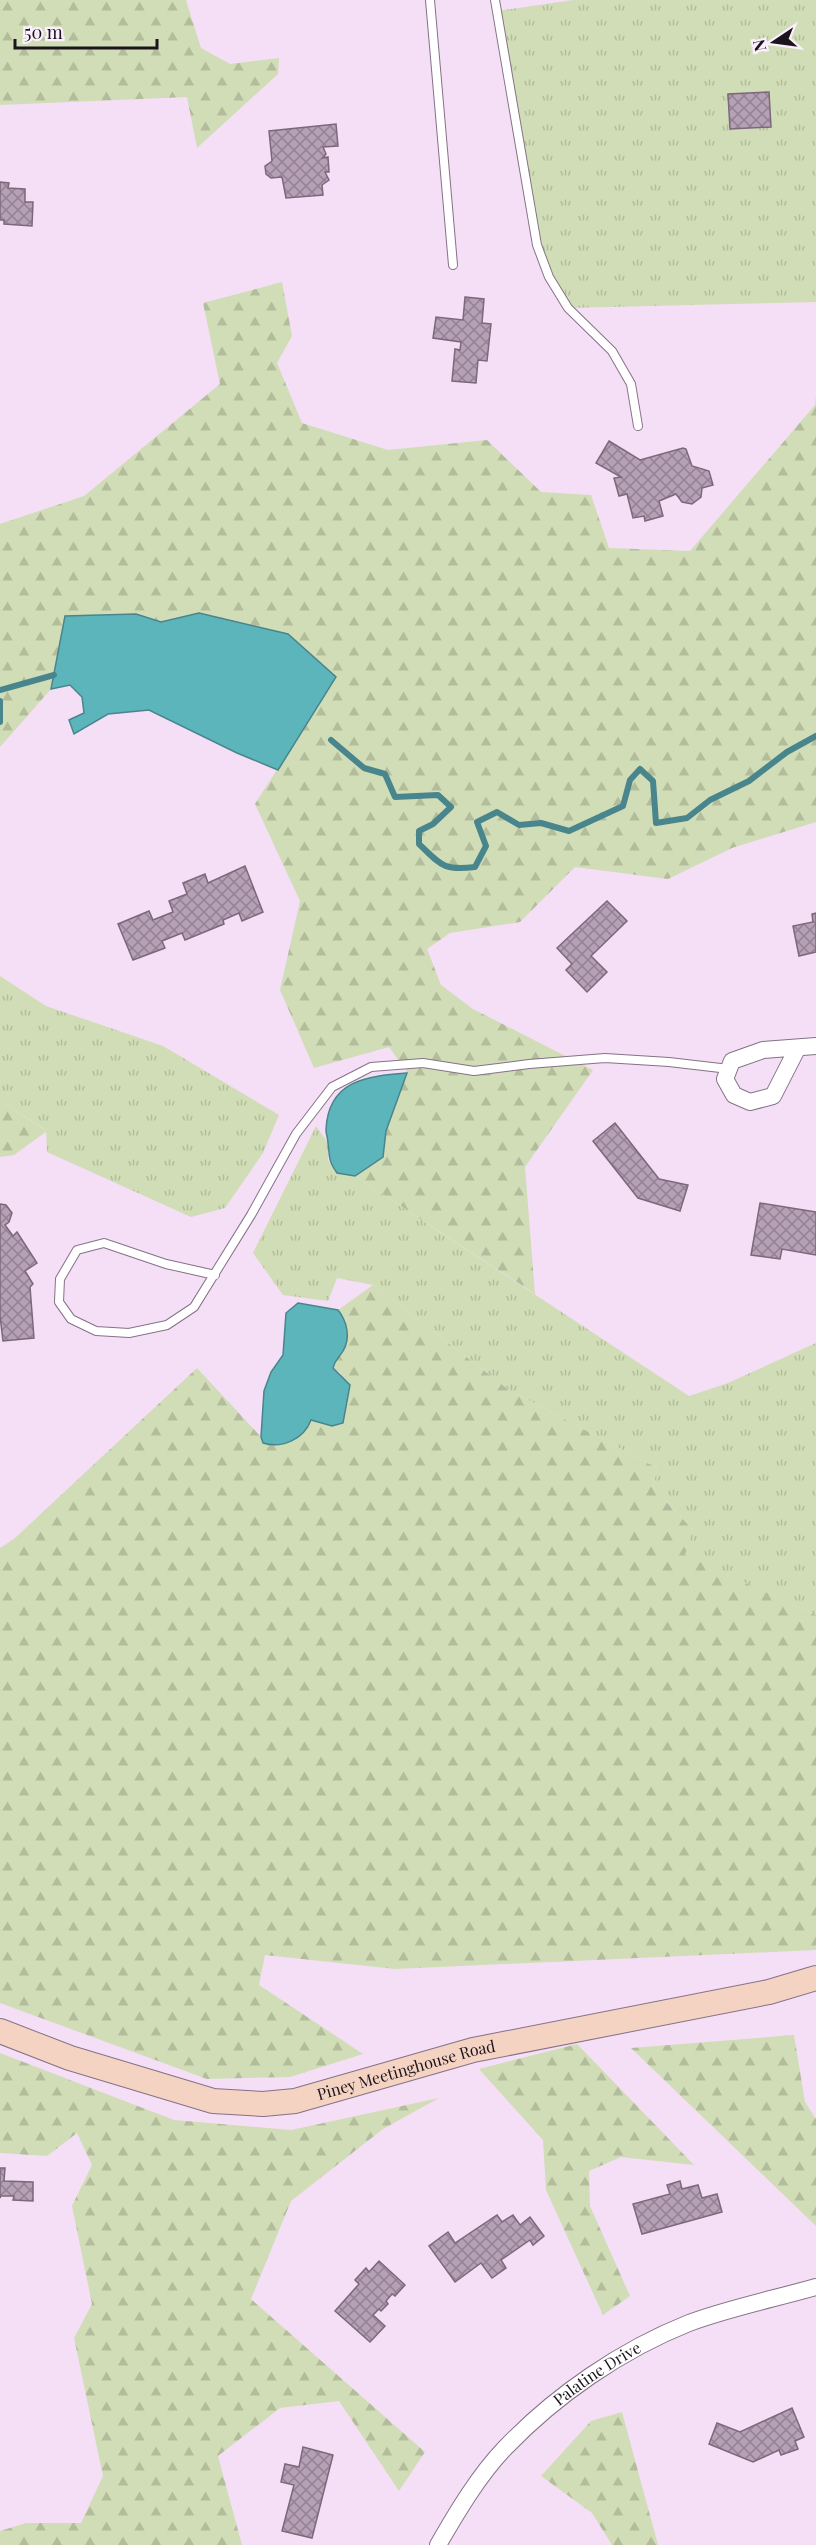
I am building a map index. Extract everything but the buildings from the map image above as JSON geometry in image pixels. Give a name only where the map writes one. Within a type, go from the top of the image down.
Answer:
[{"type":"main road","name":"Piney Meetinghouse Road","points":[[0,2031],[70,2058],[213,2101],[263,2104],[294,2101],[473,2050],[769,1992],[816,1978]]},
{"type":"street","points":[[797,1049],[773,1096],[750,1102],[734,1095],[725,1079],[732,1061],[763,1050],[816,1046]]},
{"type":"street","name":"Palatine Drive","points":[[438,2545],[482,2476],[504,2449],[552,2405],[630,2350],[690,2323],[816,2287]]},
{"type":"lane","points":[[430,0],[453,265]]},
{"type":"lane","points":[[495,0],[537,245],[549,277],[568,308],[612,351],[631,384],[638,426]]},
{"type":"lane","points":[[215,1275],[166,1264],[104,1243],[77,1250],[60,1279],[59,1302],[71,1319],[96,1331],[129,1333],[167,1325],[194,1307],[215,1275],[296,1134],[332,1088],[371,1067],[423,1063],[474,1071],[605,1058],[729,1069]]},
{"type":"green space","points":[[0,0],[186,0],[201,48],[230,64],[279,58],[278,74],[197,148],[187,97],[0,105]]},
{"type":"green space","points":[[573,0],[816,0],[816,302],[568,308],[537,245],[497,11]]},
{"type":"green space","points":[[282,282],[292,336],[277,363],[302,423],[388,450],[487,440],[541,492],[591,495],[609,548],[690,551],[815,405],[816,396],[816,822],[732,848],[668,879],[575,867],[520,922],[450,933],[427,949],[441,985],[473,1009],[593,1070],[525,1167],[535,1294],[355,1176],[382,1156],[386,1131],[407,1072],[389,1047],[314,1068],[280,990],[300,901],[255,804],[336,677],[193,615],[161,622],[136,614],[65,616],[51,689],[0,747],[0,524],[84,496],[220,384],[203,303]]},
{"type":"green space","points":[[0,976],[46,1006],[163,1046],[279,1115],[263,1153],[225,1208],[191,1217],[47,1152],[46,1130],[0,1101]]},
{"type":"green space","points":[[0,1101],[47,1131],[14,1155],[0,1157]]},
{"type":"green space","points":[[316,1126],[329,1144],[328,1160],[337,1173],[355,1176],[689,1396],[728,1383],[816,1343],[816,1615],[684,1555],[693,1530],[653,1488],[657,1468],[509,1390],[373,1285],[337,1278],[328,1301],[283,1295],[253,1253]]},
{"type":"green space","points":[[373,1285],[509,1390],[657,1468],[653,1488],[693,1530],[685,1555],[816,1615],[816,1950],[395,1969],[265,1955],[259,1985],[363,2054],[290,2077],[207,2079],[0,2003],[0,1548],[14,1539],[197,1368],[261,1437],[263,1443],[311,1419],[316,1422],[341,1373],[333,1368],[335,1359],[343,1352],[346,1320],[338,1310]]},
{"type":"green space","points":[[794,2035],[805,2102],[816,2119],[816,2226],[631,2048]]},
{"type":"green space","points":[[577,2044],[694,2165],[621,2157],[589,2171],[590,2206],[630,2296],[603,2315],[546,2190],[543,2140],[479,2069]]},
{"type":"green space","points":[[0,2053],[174,2120],[291,2130],[439,2098],[383,2129],[291,2201],[251,2299],[425,2452],[399,2491],[339,2401],[280,2408],[218,2456],[242,2545],[0,2545],[0,2531],[26,2523],[81,2523],[103,2476],[74,2338],[92,2304],[72,2206],[92,2165],[77,2133],[47,2156],[0,2153]]},
{"type":"green space","points":[[622,2412],[658,2545],[612,2545],[592,2513],[541,2476],[591,2421]]},
{"type":"water","points":[[199,613],[288,634],[336,677],[278,770],[237,753],[149,710],[108,714],[74,734],[69,720],[84,713],[82,697],[70,685],[51,689],[65,616],[136,614],[161,622]]},
{"type":"water","points":[[407,1073],[386,1131],[383,1157],[355,1176],[337,1173],[330,1159],[326,1130],[328,1113],[334,1100],[352,1084],[364,1079]]},
{"type":"water","points":[[298,1303],[338,1310],[346,1324],[347,1341],[333,1368],[350,1385],[343,1423],[332,1426],[311,1420],[308,1427],[292,1441],[270,1445],[263,1443],[261,1437],[264,1391],[271,1372],[283,1355],[286,1313]]},
{"type":"waterway","points":[[0,690],[54,675]]},
{"type":"waterway","points":[[0,701],[0,722]]},
{"type":"waterway","points":[[331,740],[364,768],[385,774],[395,797],[438,795],[451,807],[433,824],[419,831],[419,844],[443,865],[464,868],[475,867],[486,846],[477,822],[497,812],[519,825],[541,823],[569,831],[623,806],[630,780],[640,769],[653,781],[656,823],[687,818],[710,800],[749,781],[787,752],[816,736]]}]
